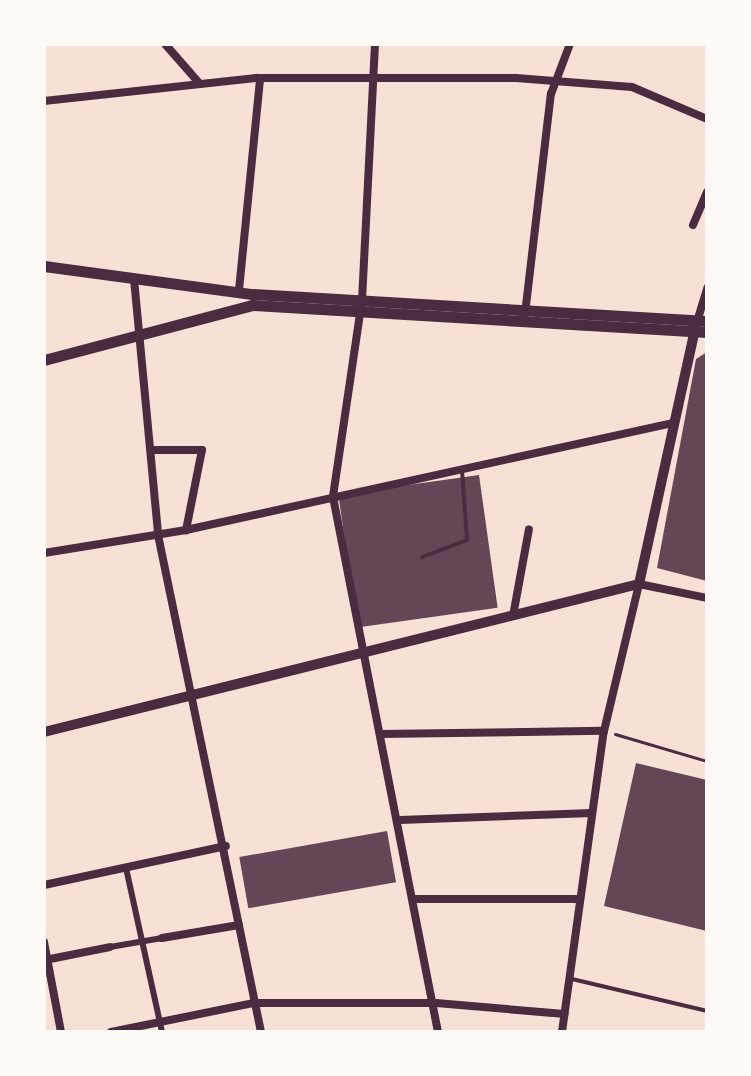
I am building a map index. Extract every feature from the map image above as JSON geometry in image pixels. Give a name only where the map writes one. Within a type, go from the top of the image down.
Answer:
[{"type":"main road","points":[[44,266],[252,294],[524,322],[702,325]]},
{"type":"main road","points":[[44,360],[252,305],[526,307],[702,325]]},
{"type":"street","points":[[165,44],[200,84]]},
{"type":"street","points":[[375,44],[362,305],[333,497],[436,1003],[438,1032]]},
{"type":"street","points":[[524,322],[556,81],[570,44]]},
{"type":"street","points":[[239,290],[260,78]]},
{"type":"street","points":[[44,101],[260,78],[556,81],[632,87],[707,119]]},
{"type":"street","points":[[693,225],[707,192]]},
{"type":"street","points":[[134,279],[155,450],[158,535],[195,695],[261,1032]]},
{"type":"street","points":[[562,1032],[604,731],[673,423],[702,325],[707,288]]},
{"type":"street","points":[[44,553],[186,530],[673,423]]},
{"type":"street","points":[[155,450],[202,450],[186,530]]},
{"type":"street","points":[[513,616],[529,529]]},
{"type":"street","points":[[44,732],[639,584],[707,598]]},
{"type":"street","points":[[380,734],[604,731]]},
{"type":"street","points":[[400,820],[592,813]]},
{"type":"street","points":[[44,885],[226,846]]},
{"type":"street","points":[[126,868],[161,1027]]},
{"type":"street","points":[[415,899],[580,899]]},
{"type":"street","points":[[46,959],[239,925]]},
{"type":"street","points":[[44,942],[61,1032]]},
{"type":"street","points":[[111,1032],[161,1027],[254,1003],[436,1003],[565,1014]]},
{"type":"lane","points":[[422,557],[467,540],[462,469]]},
{"type":"lane","points":[[569,978],[707,1011]]},
{"type":"path","points":[[604,731],[707,761]]},
{"type":"building","points":[[707,352],[707,581],[657,568],[696,359]]},
{"type":"building","points":[[479,475],[498,608],[357,627],[338,495]]},
{"type":"building","points":[[636,763],[707,780],[707,931],[604,906]]},
{"type":"building","points":[[387,831],[396,882],[248,908],[239,857]]}]
